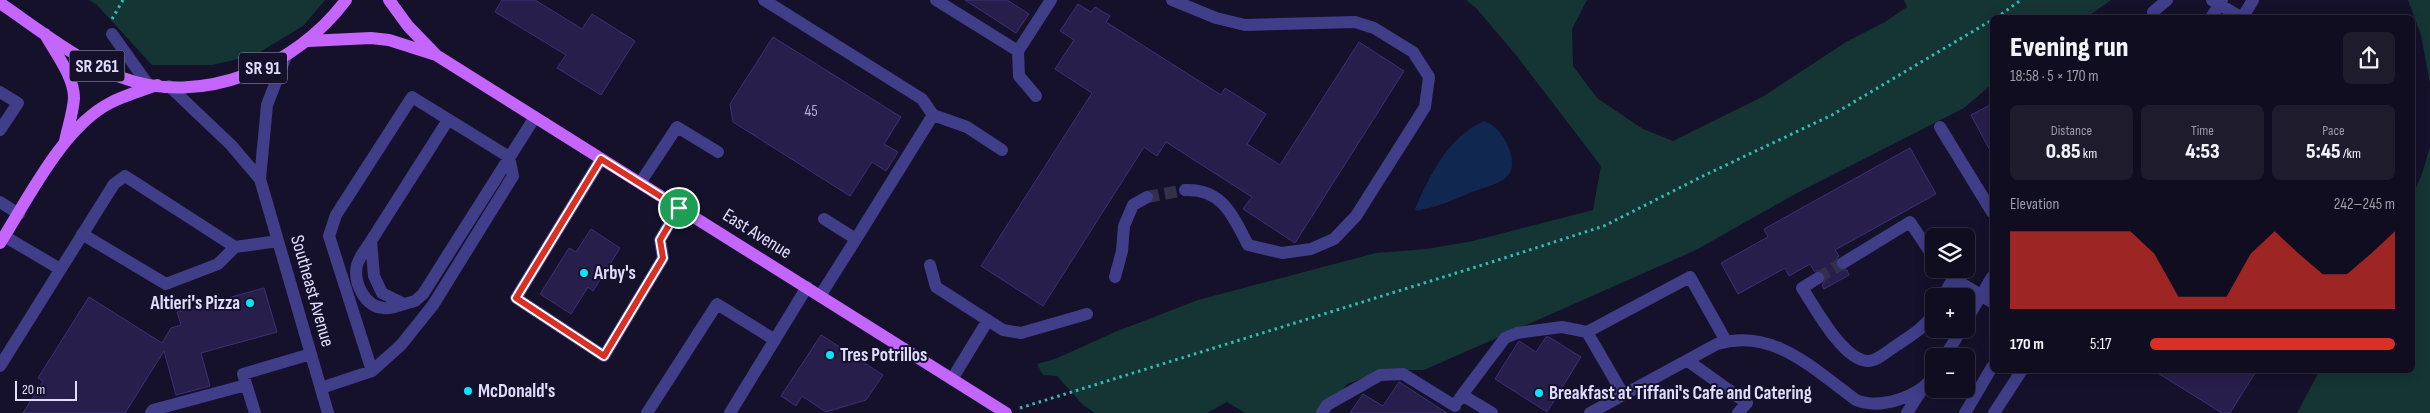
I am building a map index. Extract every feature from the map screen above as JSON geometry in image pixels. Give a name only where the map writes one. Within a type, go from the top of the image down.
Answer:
[{"type":"main road","name":"SR 91","points":[[2,239],[65,141],[86,120],[110,103],[157,85],[193,86],[235,79],[271,65],[308,41],[330,20],[346,0]]},
{"type":"main road","name":"East Avenue","points":[[389,0],[408,26],[436,55],[1006,413]]},
{"type":"main road","name":"SR 91","points":[[0,3],[44,33],[68,77],[73,93],[73,107],[65,141]]},
{"type":"main road","name":"SR 261","points":[[44,33],[106,70],[132,80],[157,85]]},
{"type":"main road","name":"East Avenue","points":[[308,41],[371,38],[389,40],[436,55]]},
{"type":"street","points":[[764,0],[922,99],[933,115],[967,127],[1002,150]]},
{"type":"street","points":[[936,0],[1018,51]]},
{"type":"street","points":[[1036,96],[1019,76],[1018,51],[1051,0]]},
{"type":"street","points":[[1172,0],[1216,18],[1245,25],[1355,22],[1374,28],[1413,52],[1430,77],[1425,108],[1356,216],[1334,239],[1311,249],[1282,252],[1248,245],[1231,212],[1217,198],[1197,189],[1185,190]]},
{"type":"street","points":[[2153,12],[2167,0]]},
{"type":"street","points":[[2244,15],[2253,0]]},
{"type":"street","points":[[2212,15],[2218,1],[2238,15]]},
{"type":"street","name":"Southeast Avenue","points":[[112,34],[157,85],[231,145],[260,179]]},
{"type":"street","name":"Southeast Avenue","points":[[286,56],[267,105],[260,179],[328,413]]},
{"type":"street","points":[[0,92],[18,103],[0,130]]},
{"type":"street","points":[[321,388],[372,371],[401,345],[433,305],[513,176],[509,157],[412,97],[331,225],[329,236],[372,371]]},
{"type":"street","points":[[820,296],[933,115]]},
{"type":"street","points":[[448,120],[357,264],[358,284],[362,293],[377,307],[386,308],[404,304],[415,300],[423,294],[535,117]]},
{"type":"street","points":[[640,183],[677,126],[718,152]]},
{"type":"street","points":[[1940,127],[1990,209]]},
{"type":"street","points":[[601,159],[516,298],[604,356],[663,258],[660,240],[679,208]]},
{"type":"street","points":[[0,366],[114,184],[125,176],[235,247]]},
{"type":"street","points":[[1115,277],[1122,251],[1124,226],[1133,205],[1147,197]]},
{"type":"street","points":[[0,202],[19,214]]},
{"type":"street","points":[[824,219],[856,238]]},
{"type":"street","points":[[1843,263],[1910,222],[1925,244]]},
{"type":"street","points":[[82,234],[166,284],[218,264],[235,247],[278,241]]},
{"type":"street","points":[[2,239],[60,269]]},
{"type":"street","points":[[371,241],[374,276],[382,293],[404,304]]},
{"type":"street","points":[[930,265],[936,287],[1003,330],[1021,333],[1088,314]]},
{"type":"street","points":[[1322,413],[1327,405],[1380,375],[1403,374],[1453,410],[1505,338],[1516,333],[1562,327],[1587,332],[1690,277],[1726,341]]},
{"type":"street","points":[[1818,278],[1802,288],[1847,352],[1860,359],[1868,361],[1879,357],[1921,330],[1925,324]]},
{"type":"street","points":[[1957,278],[1987,298]]},
{"type":"street","points":[[1975,311],[1987,298],[1990,285]]},
{"type":"street","points":[[730,413],[807,287]]},
{"type":"street","points":[[647,413],[716,304],[774,340]]},
{"type":"street","points":[[952,379],[988,320]]},
{"type":"street","points":[[1587,332],[1624,394]]},
{"type":"street","points":[[1590,413],[1717,344],[1733,339],[1751,339],[1770,343],[1793,356],[1856,400],[1866,404],[1900,399],[1924,385]]},
{"type":"street","points":[[255,413],[243,374],[311,354]]},
{"type":"street","points":[[1688,361],[1747,403],[1738,413]]},
{"type":"street","points":[[1965,413],[1990,370]]},
{"type":"street","points":[[1994,413],[2020,373]]},
{"type":"street","points":[[151,413],[153,410],[246,385]]},
{"type":"street","points":[[1907,413],[1924,385]]},
{"type":"street","points":[[1462,395],[1492,413]]},
{"type":"path","points":[[111,20],[123,0]]},
{"type":"path","points":[[2000,15],[2021,0]]},
{"type":"path","points":[[1006,413],[1604,226],[1705,175],[1832,116],[1990,21]]},
{"type":"green space","points":[[89,0],[325,0],[303,26],[255,55],[212,65],[152,65],[97,5]]},
{"type":"green space","points":[[1466,0],[1587,0],[1572,29],[1573,66],[1597,98],[1643,129],[1673,141],[1764,96],[1846,42],[1885,22],[1907,7],[1904,0],[2111,0],[2090,15],[1990,15],[1990,86],[1964,108],[1797,193],[1696,250],[1424,370],[1386,370],[1347,384],[1322,413],[1245,413],[1227,402],[1207,413],[1095,413],[1083,405],[1057,376],[1043,375],[1037,364],[1055,359],[1115,332],[1198,300],[1376,253],[1427,249],[1473,241],[1593,210],[1601,166],[1516,55],[1476,8]]},
{"type":"green space","points":[[2408,0],[2430,0],[2430,83],[2421,35]]},
{"type":"green space","points":[[2430,147],[2430,413],[2297,413],[2318,373],[2415,373],[2415,190]]},
{"type":"water","points":[[1484,121],[1496,129],[1507,144],[1512,160],[1512,168],[1509,174],[1497,183],[1443,204],[1418,211],[1415,209],[1434,170],[1450,147],[1471,128]]},
{"type":"building","points":[[502,0],[535,0],[582,29],[592,14],[635,41],[601,95],[557,68],[566,55],[495,12]]},
{"type":"building","points":[[965,0],[1007,0],[1029,14],[1016,33]]},
{"type":"building","points":[[1078,4],[1091,12],[1095,7],[1110,16],[1106,22],[1221,95],[1225,88],[1266,114],[1247,144],[1280,165],[1359,42],[1404,71],[1295,243],[1243,209],[1252,197],[1166,142],[1157,156],[1144,147],[1043,306],[981,266],[1092,93],[1055,69],[1074,40],[1060,31]]},
{"type":"building","points":[[773,37],[901,117],[884,144],[898,152],[886,171],[872,162],[850,196],[733,122],[730,104]]},
{"type":"building","points":[[1990,105],[1990,150],[1971,115]]},
{"type":"building","points":[[1910,148],[1936,194],[1835,250],[1839,256],[1836,260],[1836,267],[1840,270],[1847,270],[1849,275],[1824,289],[1822,285],[1825,281],[1825,274],[1821,271],[1814,271],[1810,264],[1789,276],[1785,268],[1738,294],[1721,263],[1768,237],[1764,229]]},
{"type":"building","points":[[591,229],[620,248],[593,291],[588,287],[571,314],[540,294],[569,248],[576,252]]},
{"type":"building","points":[[264,288],[277,332],[201,353],[210,386],[176,395],[164,351],[125,413],[23,413],[43,381],[38,378],[89,297],[162,343],[171,328],[181,325],[177,312]]},
{"type":"building","name":"Tres Potrillos","points":[[821,335],[883,375],[866,400],[826,412],[802,396],[796,406],[781,396]]},
{"type":"building","points":[[1546,337],[1581,357],[1547,412],[1495,379],[1519,341],[1536,352]]},
{"type":"building","points":[[2158,373],[2255,373],[2230,413],[2222,413]]},
{"type":"building","points":[[1399,382],[1447,413],[1350,413],[1363,394],[1383,406]]},
{"type":"tunnel","points":[[1147,197],[1185,190]]},
{"type":"tunnel","points":[[1818,278],[1843,263]]},
{"type":"place","name":"Arby's","points":[[584,273]]},
{"type":"place","name":"Altieri's Pizza","points":[[250,303]]},
{"type":"place","name":"Tres Potrillos","points":[[830,355]]},
{"type":"place","name":"McDonald's","points":[[468,391]]},
{"type":"place","name":"Breakfast at Tiffani's Cafe and Catering","points":[[1539,393]]},
{"type":"route","points":[[601,159],[679,208],[660,240],[663,258],[604,356],[516,298],[601,159]]}]
